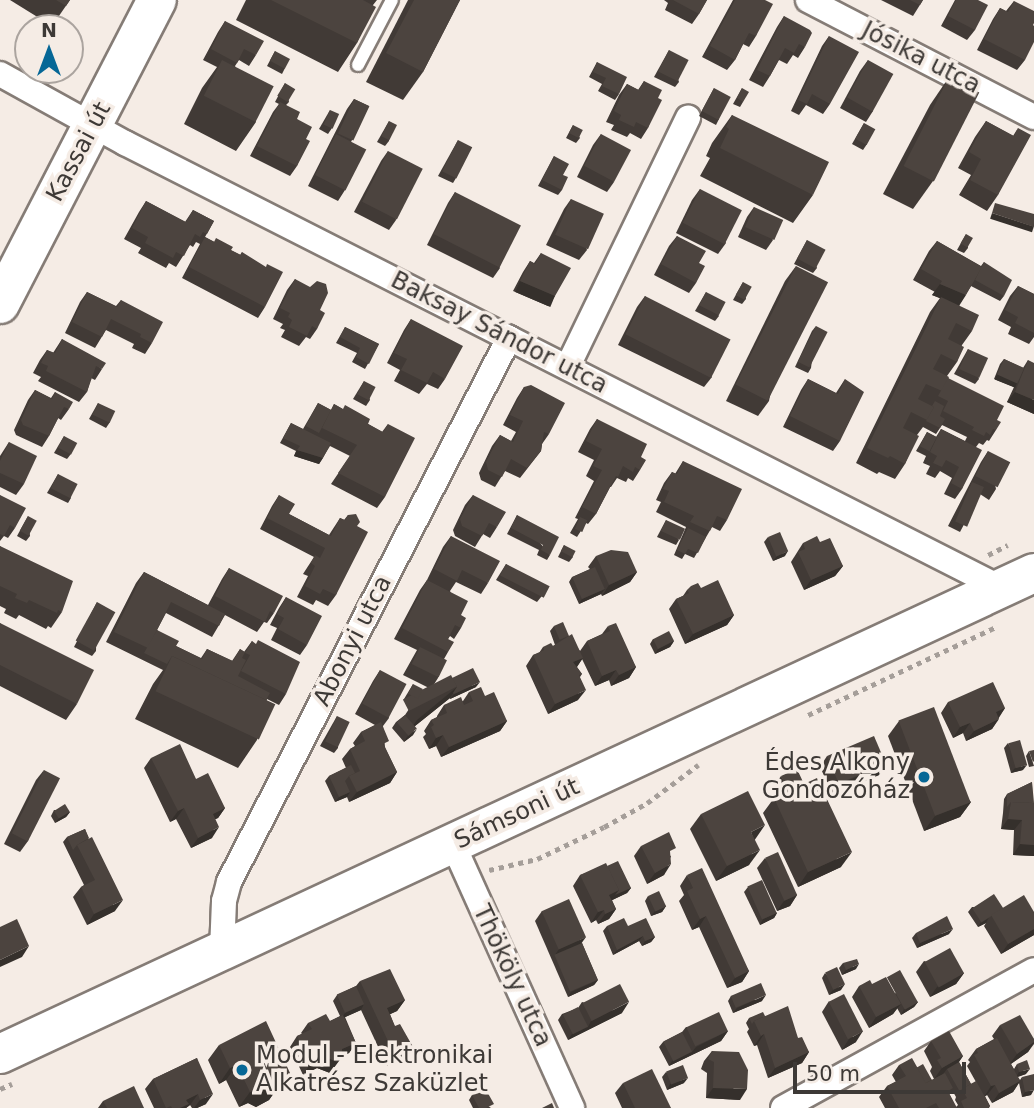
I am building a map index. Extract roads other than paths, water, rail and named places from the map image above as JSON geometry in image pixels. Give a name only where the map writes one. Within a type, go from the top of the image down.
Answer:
[{"type":"main road","name":"Kassai út","points":[[0,304],[158,0]]},
{"type":"main road","name":"Sámsoni út","points":[[12,1066],[222,951],[460,860],[1012,595]]},
{"type":"street","name":"Jósika utca","points":[[808,0],[1034,117]]},
{"type":"street","name":"Baksay Sándor utca","points":[[0,74],[92,126],[568,366],[1012,595]]},
{"type":"street","points":[[568,366],[688,118]]},
{"type":"street","name":"Abonyi utca","points":[[222,951],[224,901],[229,882],[509,338]]},
{"type":"street","name":"Thököly utca","points":[[460,860],[572,1108]]},
{"type":"street","points":[[783,1108],[1034,970]]},
{"type":"lane","points":[[358,65],[372,25],[392,0]]},
{"type":"place","name":"Édes Alkony Gondozóház","points":[[924,777]]},
{"type":"place","name":"Modul - Elektronikai Alkatrész Szaküzlet","points":[[242,1070]]}]
